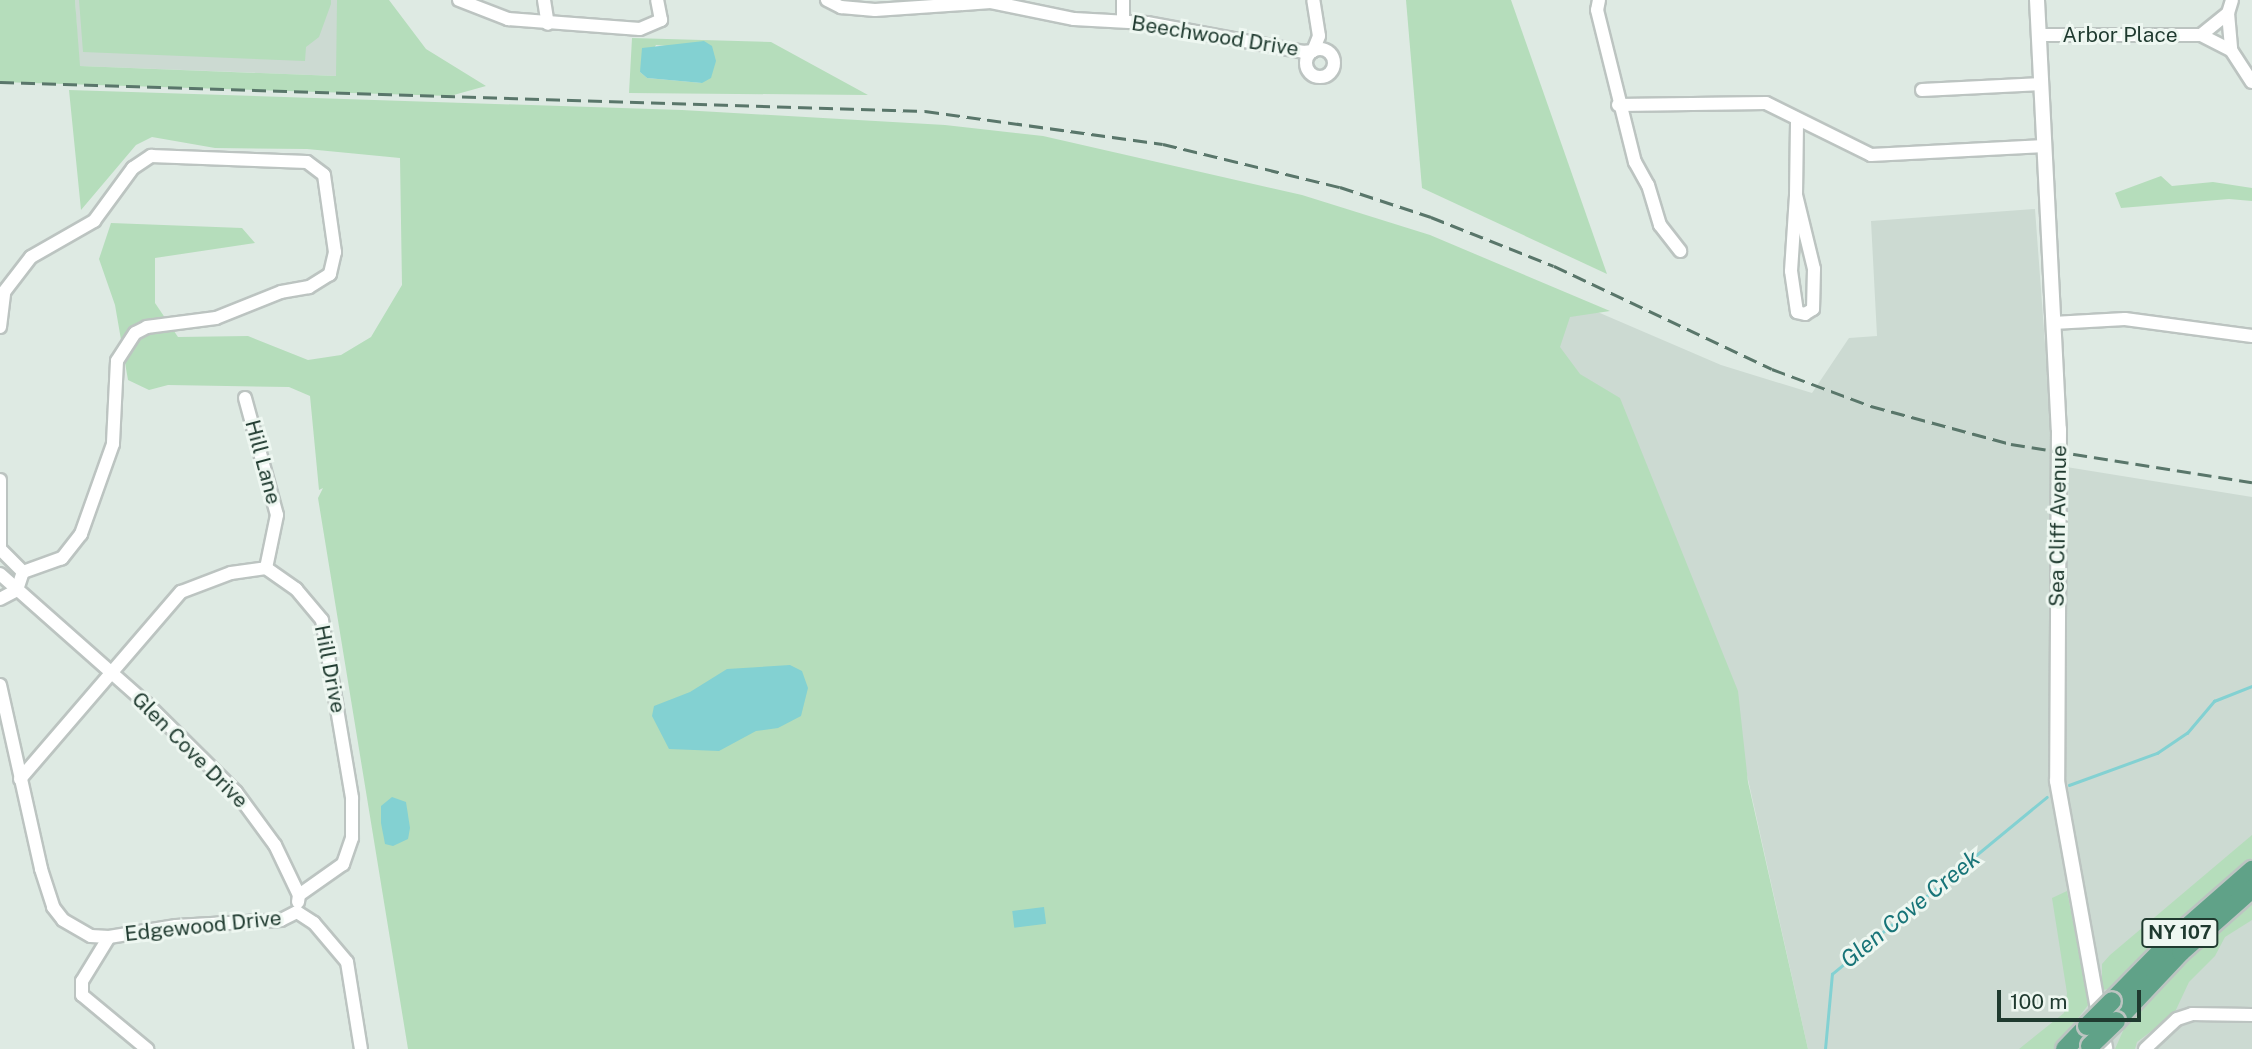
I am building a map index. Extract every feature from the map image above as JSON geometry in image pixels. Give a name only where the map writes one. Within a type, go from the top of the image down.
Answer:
[{"type":"main road","name":"NY 107","points":[[2065,1049],[2171,941],[2252,870]]},
{"type":"main road","name":"NY 107","points":[[2094,1048],[2181,952],[2252,889]]},
{"type":"street","points":[[459,0],[488,15],[548,24],[640,29],[661,20],[657,0]]},
{"type":"street","points":[[544,0],[548,24]]},
{"type":"street","name":"Beechwood Drive","points":[[827,0],[841,7],[875,10],[991,2],[1074,19],[1123,21],[1293,52],[1313,51],[1319,36],[1313,0]]},
{"type":"street","points":[[1123,0],[1123,21]]},
{"type":"street","points":[[1599,0],[1597,10],[1618,105],[1660,225],[1680,251]]},
{"type":"street","name":"Sea Cliff Avenue","points":[[2038,0],[2059,429],[2057,781],[2094,1048]]},
{"type":"street","points":[[2230,6],[2231,50],[2252,82]]},
{"type":"street","name":"Arbor Place","points":[[2201,35],[2230,6]]},
{"type":"street","name":"Arbor Place","points":[[2039,36],[2201,35],[2231,50]]},
{"type":"street","points":[[1922,90],[2042,85]]},
{"type":"street","points":[[1618,105],[1746,101],[1766,103],[1871,155],[2045,146]]},
{"type":"street","points":[[1796,194],[1814,269],[1813,309],[1805,314],[1797,313],[1791,271],[1797,119]]},
{"type":"street","points":[[0,327],[2,291],[41,248],[102,214],[133,168],[150,156],[307,162],[325,179],[335,252],[330,274],[322,282],[281,292],[216,318],[147,327],[124,344],[117,361],[113,444],[81,534],[62,558],[23,572]]},
{"type":"street","points":[[2053,323],[2125,320],[2252,336]]},
{"type":"street","name":"Hill Lane","points":[[245,398],[277,515],[266,568]]},
{"type":"street","points":[[0,480],[0,550],[23,572]]},
{"type":"street","points":[[20,779],[181,592],[231,573],[266,568]]},
{"type":"street","name":"Hill Drive","points":[[266,568],[296,589],[322,620],[352,798],[352,838],[343,864],[299,895]]},
{"type":"street","points":[[0,599],[17,590],[23,572]]},
{"type":"street","name":"Glen Cove Drive","points":[[0,574],[110,672],[236,792],[275,845],[299,895]]},
{"type":"street","points":[[0,685],[20,779],[53,907],[76,930],[109,937],[82,981],[82,995],[147,1049]]},
{"type":"street","points":[[299,895],[297,912],[314,923],[347,962],[360,1049]]},
{"type":"street","name":"Edgewood Drive","points":[[109,937],[176,926],[289,919],[297,912]]},
{"type":"street","points":[[2145,1049],[2177,1020],[2192,1014],[2252,1015]]},
{"type":"shaded area","points":[[75,0],[337,0],[337,76],[79,66]]},
{"type":"shaded area","points":[[2035,209],[2054,465],[2252,497],[2252,1049],[1808,1049],[1735,721],[1525,378],[1544,289],[1721,365],[1812,393],[1849,338],[1877,336],[1871,221]]},
{"type":"green space","points":[[0,0],[75,0],[80,66],[336,76],[337,0],[389,0],[426,49],[486,86],[450,96],[0,82]]},
{"type":"green space","points":[[79,0],[331,0],[331,4],[319,37],[306,47],[305,61],[83,52]]},
{"type":"green space","points":[[1406,0],[1511,0],[1607,274],[1422,188]]},
{"type":"green space","points":[[632,38],[771,42],[868,95],[629,93]],"holes":[[[656,45],[667,46],[702,83],[647,78],[640,72]]]},
{"type":"green space","points":[[69,90],[682,110],[945,125],[1043,136],[1302,195],[1430,235],[1610,311],[1570,317],[1560,347],[1580,374],[1620,398],[1738,691],[1748,782],[1808,1049],[408,1049],[318,498],[323,488],[319,490],[310,396],[289,387],[168,385],[149,390],[128,380],[115,305],[99,259],[111,223],[242,228],[255,243],[155,258],[155,303],[178,337],[248,336],[308,360],[341,355],[371,337],[402,285],[400,158],[307,149],[215,148],[152,137],[136,145],[81,210]]},
{"type":"green space","points":[[2161,176],[2172,186],[2213,182],[2252,188],[2252,201],[2229,199],[2121,208],[2115,193]]},
{"type":"green space","points":[[2252,835],[2252,858],[2240,874],[2219,884],[2179,926],[2163,933],[2111,989],[2102,990],[2102,964],[2110,955]]},
{"type":"green space","points":[[2067,891],[2089,1004],[2054,1049],[2019,1049],[2064,1013],[2067,993],[2052,898]]},
{"type":"green space","points":[[2252,900],[2252,920],[2225,937],[2215,956],[2189,982],[2174,1014],[2137,1042],[2135,1049],[2115,1049],[2134,1006],[2166,973],[2192,955],[2218,925]]},
{"type":"water","points":[[704,41],[712,46],[716,61],[711,78],[702,83],[647,78],[640,72],[642,48]]},
{"type":"water","points":[[790,665],[802,671],[808,688],[801,716],[778,728],[756,731],[719,751],[669,749],[652,716],[654,706],[690,692],[727,669]]},
{"type":"water","points":[[392,797],[406,802],[410,828],[408,839],[393,846],[385,844],[381,823],[381,806]]},
{"type":"water","points":[[1044,907],[1046,924],[1014,928],[1012,911]]},
{"type":"waterway","name":"Glen Cove Creek","points":[[2069,785],[2157,753],[2187,733],[2214,701],[2252,686]]},
{"type":"waterway","name":"Glen Cove Creek","points":[[1825,1049],[1832,974],[2047,797]]},
{"type":"railway","points":[[0,82],[925,111],[1163,144],[1340,187],[1431,217],[1554,266],[1772,369],[1871,406],[2011,444],[2252,482]]}]
